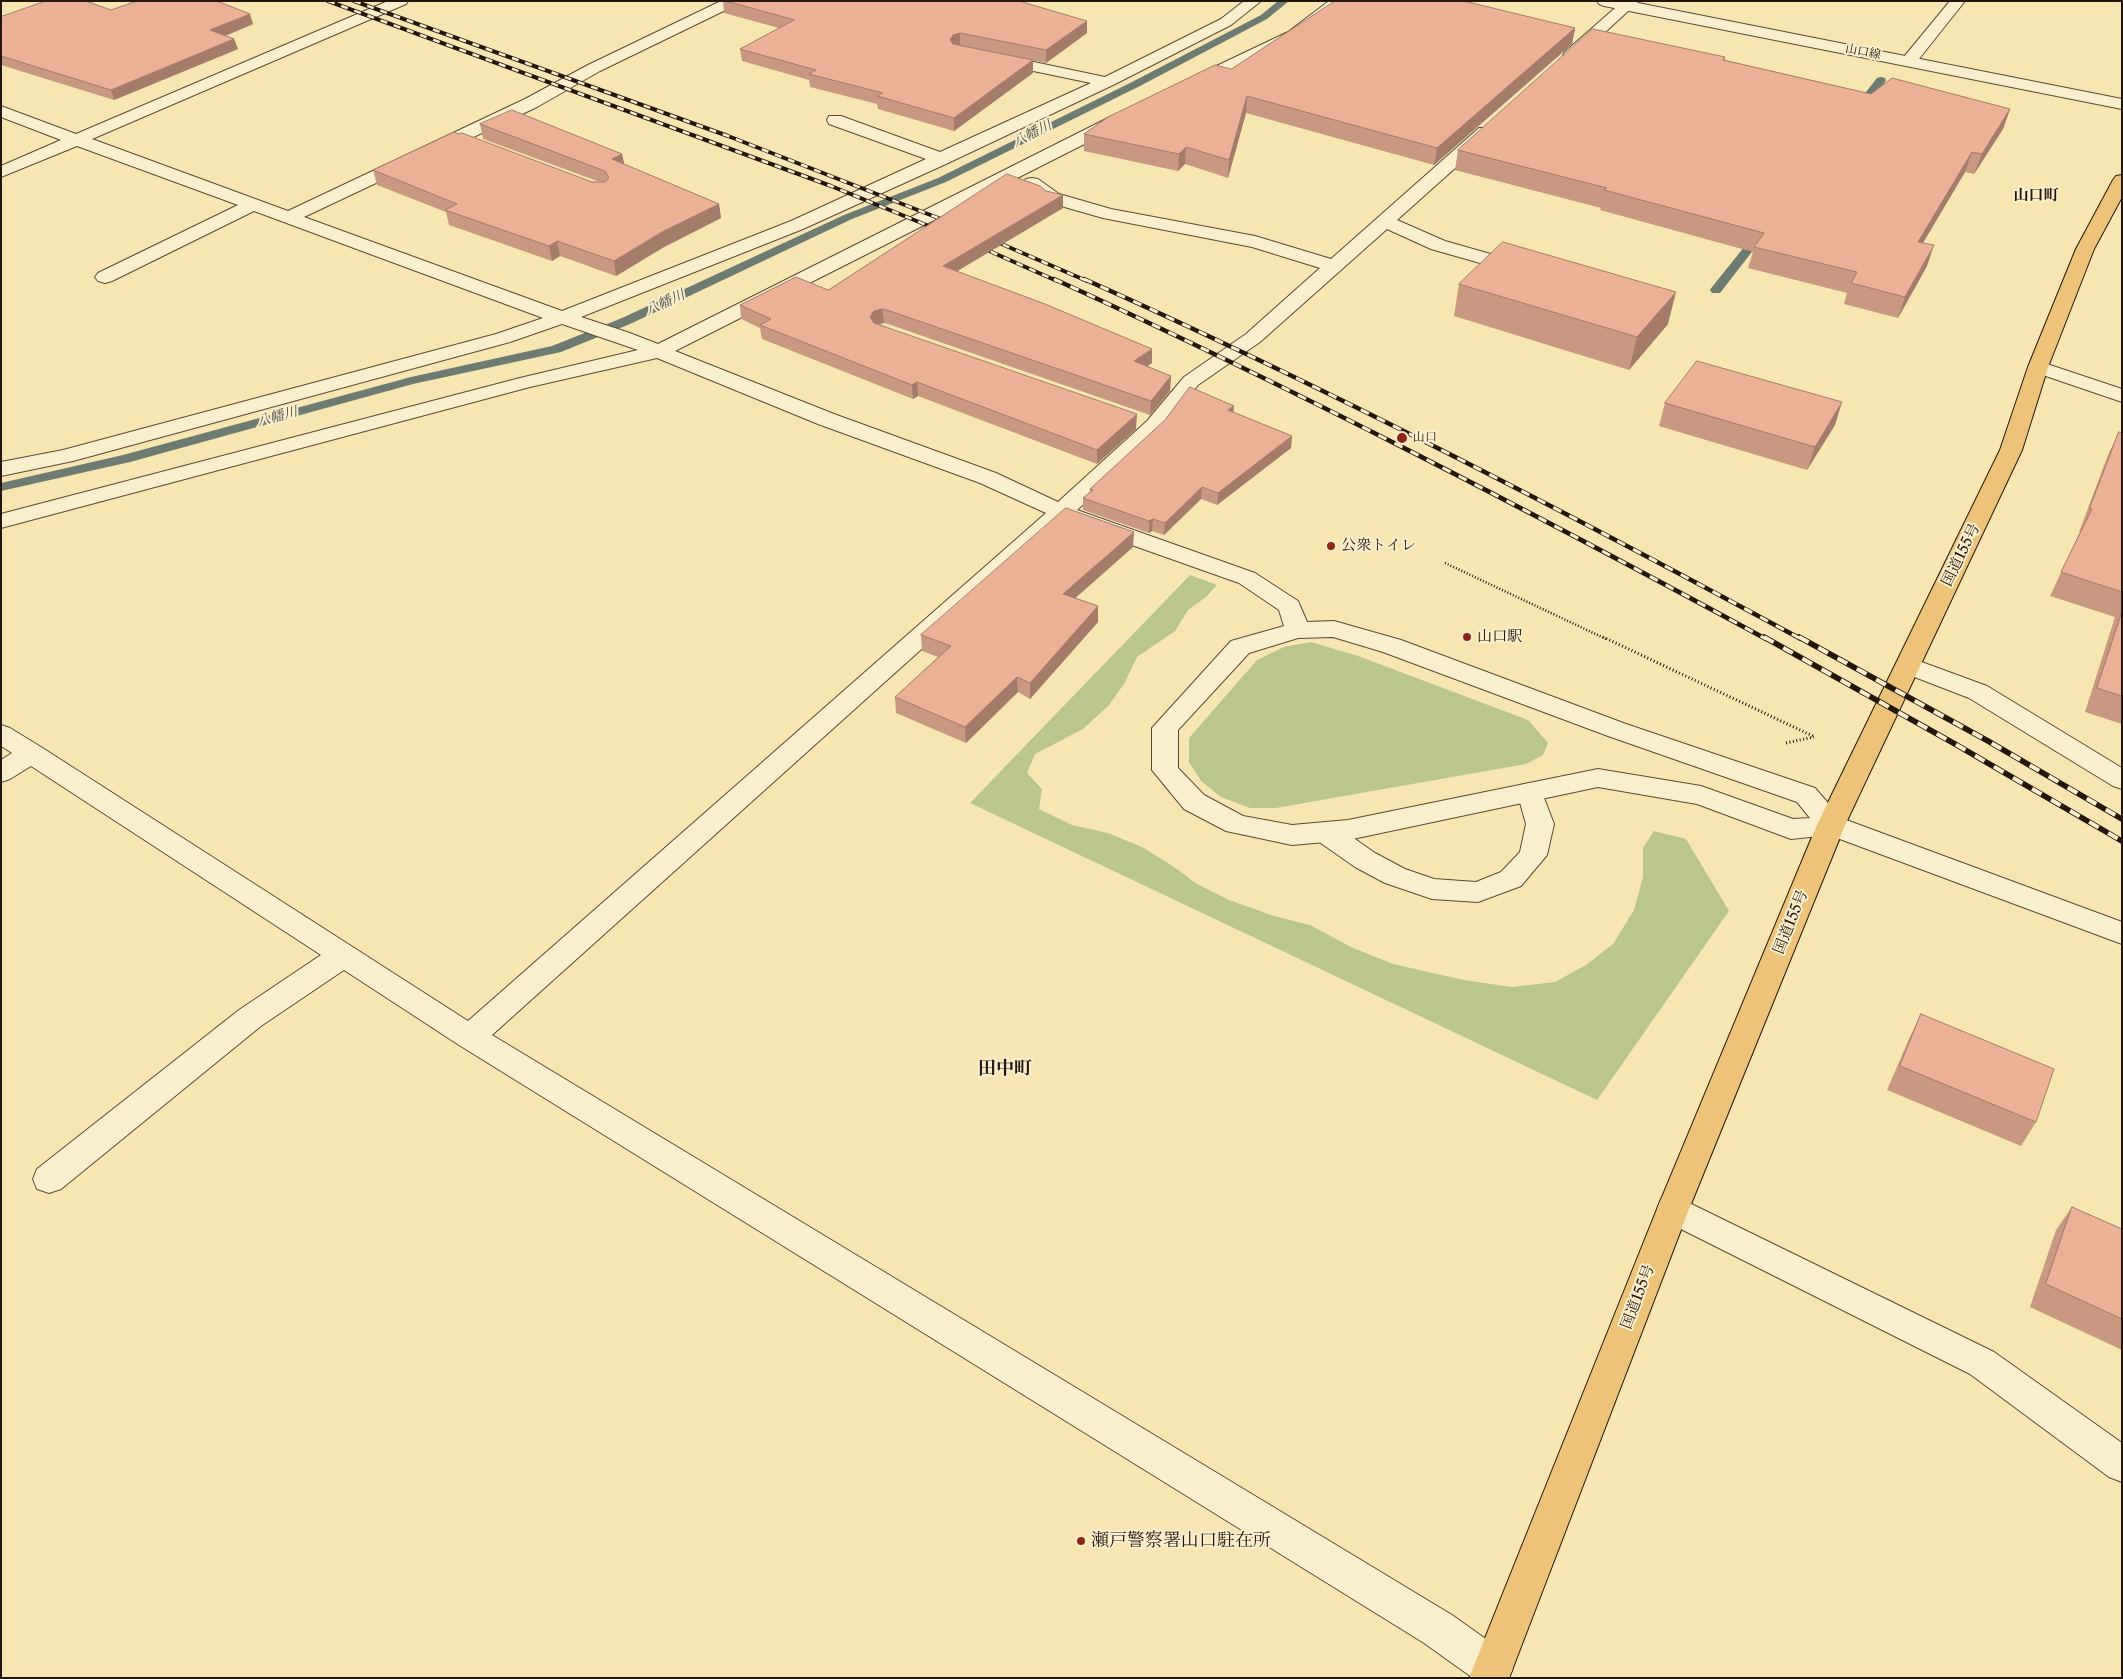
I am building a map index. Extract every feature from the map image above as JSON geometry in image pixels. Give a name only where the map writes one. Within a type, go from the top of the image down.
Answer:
[{"type":"highway","name":"国道155号","points":[[1491,1673],[1673,1209],[1830,825],[2011,450],[2038,367],[2085,249],[2122,180]]},
{"type":"street","points":[[1,172],[401,1]]},
{"type":"street","points":[[290,217],[531,103],[594,68],[733,1]]},
{"type":"street","points":[[1,469],[65,456],[571,320],[797,225],[1107,82],[1226,22],[1254,1]]},
{"type":"street","points":[[1179,90],[1293,35],[1339,1]]},
{"type":"street","name":"山口線","points":[[1604,1],[1629,4],[2122,104]]},
{"type":"street","points":[[1909,61],[1958,1]]},
{"type":"street","points":[[1560,64],[1629,4]]},
{"type":"street","points":[[978,55],[1107,82]]},
{"type":"street","points":[[1,111],[571,320],[620,336],[826,419],[988,478],[1061,512],[1247,578],[1290,606],[1297,630]]},
{"type":"street","points":[[1,521],[527,382],[658,352],[1136,111]]},
{"type":"street","points":[[835,120],[942,159]]},
{"type":"street","points":[[470,1037],[1061,512],[1146,423],[1192,381],[1253,338],[1494,123]]},
{"type":"street","points":[[459,137],[477,144]]},
{"type":"street","points":[[1015,171],[1053,198],[1110,214],[1255,242],[1334,266]]},
{"type":"street","points":[[105,276],[254,204]]},
{"type":"street","points":[[1384,221],[1438,245],[1538,274]]},
{"type":"street","points":[[2038,367],[2122,396]]},
{"type":"street","points":[[1830,825],[1806,796],[1616,730],[1392,646],[1334,629],[1297,630],[1240,647],[1165,728],[1165,770],[1194,802],[1236,824],[1292,835],[1348,830],[1598,778],[1700,795],[1791,829],[1830,825],[2122,934]]},
{"type":"street","points":[[1908,665],[1978,692],[2122,780]]},
{"type":"street","points":[[1,734],[470,1037],[1430,1624],[1491,1673]]},
{"type":"street","points":[[1,773],[32,753]]},
{"type":"street","points":[[1325,832],[1365,860],[1395,876],[1432,889],[1478,892],[1511,879],[1533,856],[1540,824],[1530,792]]},
{"type":"street","points":[[49,1179],[250,1018],[344,955]]},
{"type":"street","points":[[1673,1209],[1982,1363],[2122,1465]]},
{"type":"path","points":[[1445,563],[1815,737]]},
{"type":"green space","points":[[1190,575],[1217,585],[1206,597],[1188,610],[1175,631],[1137,657],[1124,684],[1109,705],[1083,729],[1035,754],[1027,773],[1042,789],[1039,809],[1072,825],[1108,833],[1142,847],[1197,884],[1229,900],[1274,916],[1310,925],[1351,947],[1393,964],[1464,980],[1512,987],[1555,982],[1586,965],[1613,944],[1634,910],[1643,877],[1643,848],[1654,831],[1686,839],[1729,911],[1597,1100],[970,803]]},
{"type":"green space","points":[[1311,642],[1358,656],[1528,720],[1548,743],[1543,755],[1526,764],[1276,808],[1250,808],[1221,797],[1201,781],[1189,762],[1189,738],[1257,660],[1284,647]]},
{"type":"building","points":[[46,1],[86,1],[111,10],[137,1],[217,1],[250,14],[210,30],[234,39],[111,90],[1,56],[1,17]]},
{"type":"building","points":[[726,1],[1019,1],[1087,21],[1046,50],[960,33],[953,35],[950,40],[953,44],[1033,60],[954,118],[877,96],[883,93],[809,74],[816,70],[740,49],[794,20]]},
{"type":"building","points":[[1335,1],[1464,1],[1575,28],[1437,148],[1247,96],[1229,160],[1186,147],[1179,154],[1084,134],[1108,117],[1215,65],[1231,69]]},
{"type":"building","points":[[1593,29],[1725,57],[1723,60],[1871,94],[1892,78],[2010,109],[1982,154],[1972,152],[1918,242],[1934,245],[1905,297],[1851,283],[1857,272],[1754,247],[1764,233],[1604,190],[1607,188],[1458,150]]},
{"type":"building","points":[[512,110],[622,154],[612,159],[719,204],[662,232],[614,261],[557,241],[549,246],[445,210],[457,204],[373,170],[454,132],[462,133],[592,182],[605,182],[609,178],[605,171],[480,124]]},
{"type":"building","points":[[1007,174],[1040,186],[1046,191],[1063,195],[943,266],[1045,304],[1152,349],[1134,361],[1171,376],[1151,401],[890,311],[882,309],[874,311],[870,317],[874,323],[1137,414],[1097,450],[917,382],[912,385],[760,325],[771,319],[740,305],[796,277],[828,290]]},
{"type":"building","points":[[1503,242],[1676,292],[1637,337],[1459,284]]},
{"type":"building","points":[[1697,361],[1842,402],[1815,447],[1665,403]]},
{"type":"building","points":[[1190,387],[1234,406],[1228,410],[1292,436],[1218,493],[1202,487],[1165,523],[1153,519],[1149,521],[1083,498],[1093,490],[1090,489],[1165,420]]},
{"type":"building","points":[[2119,432],[2122,433],[2122,592],[2061,572],[2092,509],[2090,508]]},
{"type":"building","points":[[1066,508],[1134,532],[1063,594],[1098,606],[1030,683],[1017,677],[965,727],[895,697],[951,646],[921,635]]},
{"type":"building","points":[[2122,612],[2122,696],[2097,688]]},
{"type":"building","points":[[1921,1014],[2054,1069],[2036,1122],[1900,1066]]},
{"type":"building","points":[[2072,1207],[2122,1229],[2122,1319],[2046,1284]]},
{"type":"waterway","name":"八幡川","points":[[1,487],[125,459],[411,381],[556,349],[626,321],[848,217],[942,180],[1136,84],[1264,17],[1284,1]]},
{"type":"waterway","points":[[1855,113],[1881,80]]},
{"type":"waterway","points":[[1716,290],[1761,233]]},
{"type":"railway","points":[[328,1],[831,186],[941,231]]},
{"type":"railway","points":[[354,1],[728,136],[951,223]]},
{"type":"railway","points":[[990,239],[1087,281]]},
{"type":"railway","points":[[978,246],[1057,281]]},
{"type":"railway","points":[[1054,279],[1324,408],[1502,498],[1766,639]]},
{"type":"railway","points":[[1084,279],[1266,363],[1446,452],[1624,544],[1801,639]]},
{"type":"railway","points":[[1764,637],[1955,744],[2122,841]]},
{"type":"railway","points":[[1799,637],[1988,741],[2122,819]]},
{"type":"place","name":"山口","points":[[1402,438]]},
{"type":"place","name":"公衆トイレ","points":[[1331,546]]},
{"type":"place","name":"山口駅","points":[[1467,637]]},
{"type":"place","name":"瀬戸警察署山口駐在所","points":[[1081,1541]]},
{"type":"district","name":"山口町","points":[[2036,196]]},
{"type":"district","name":"田中町","points":[[1005,1069]]}]
